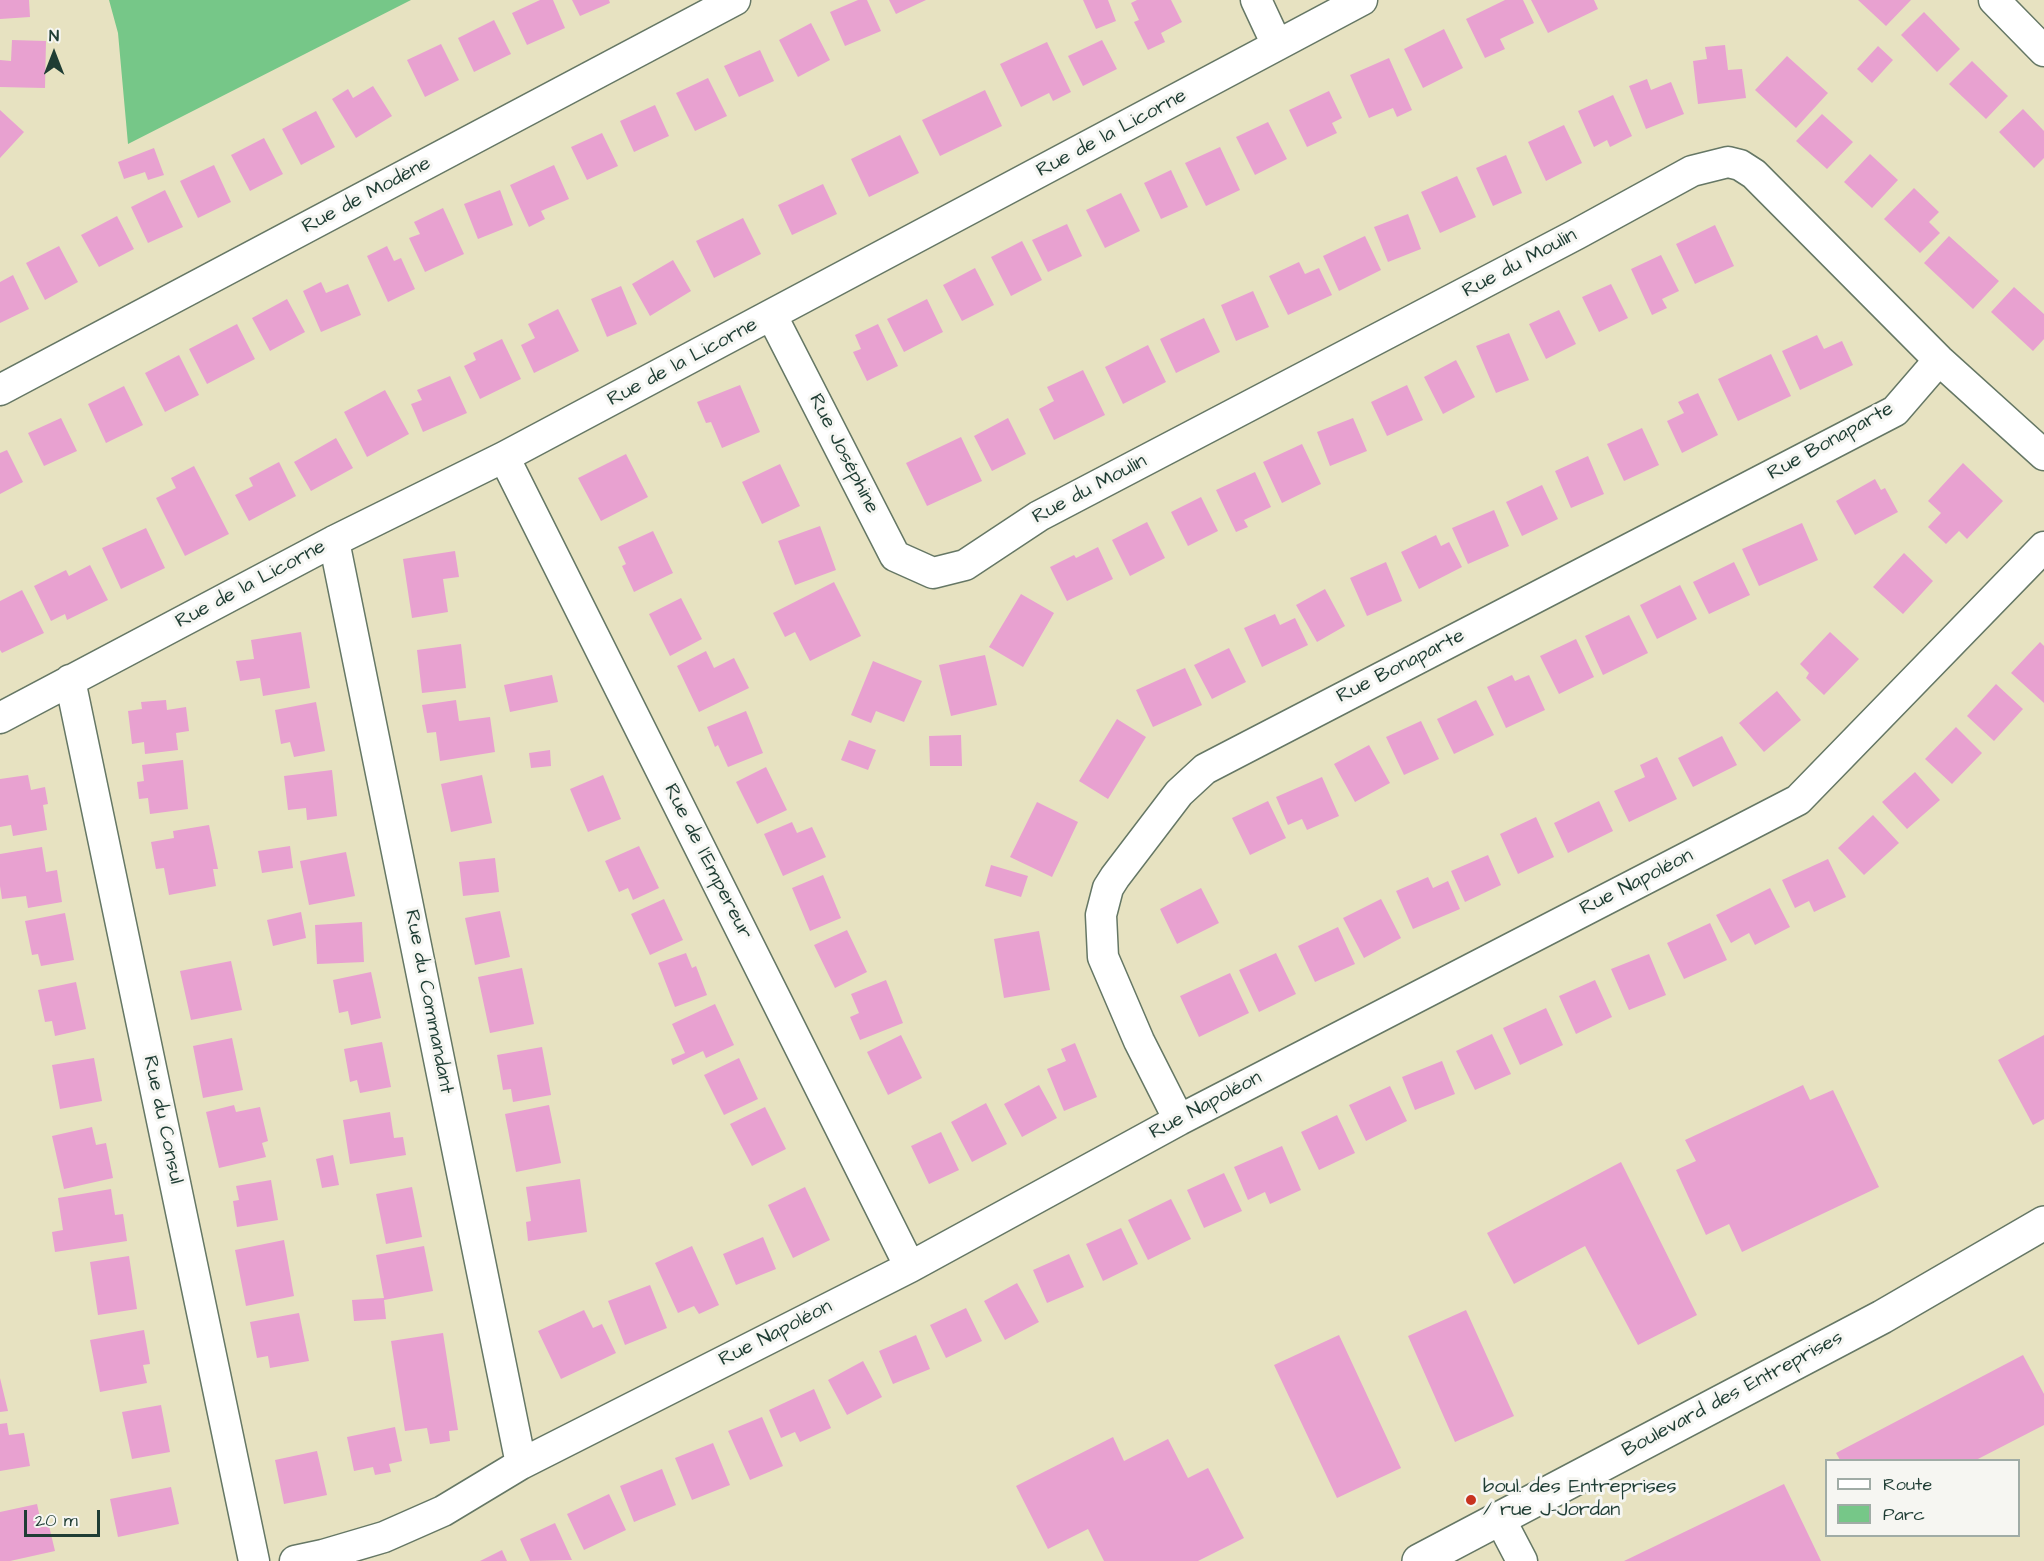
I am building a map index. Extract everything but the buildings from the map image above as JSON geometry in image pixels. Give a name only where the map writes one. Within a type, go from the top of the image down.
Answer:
[{"type":"street","name":"Rue de Modène","points":[[0,390],[735,0]]},
{"type":"street","points":[[1256,0],[1277,45]]},
{"type":"street","name":"Rue de la Licorne","points":[[0,718],[334,541],[504,457],[1362,0]]},
{"type":"street","points":[[1994,0],[2044,51]]},
{"type":"street","name":"Rue du Moulin","points":[[933,573],[965,564],[1039,516],[1577,234],[1692,171],[1728,162],[1740,165],[1754,174],[1939,360],[2044,454]]},
{"type":"street","name":"Rue Joséphine","points":[[772,315],[895,556],[933,573]]},
{"type":"street","name":"Rue Bonaparte","points":[[1179,1120],[1139,1041],[1103,957],[1101,915],[1108,888],[1115,877],[1179,793],[1205,769],[1895,411],[1939,360]]},
{"type":"street","name":"Rue de l'Empereur","points":[[504,457],[910,1267]]},
{"type":"street","name":"Rue du Commandant","points":[[334,541],[521,1464]]},
{"type":"street","name":"Rue Napoléon","points":[[296,1561],[384,1537],[444,1511],[521,1464],[910,1267],[1179,1120],[1798,800],[2044,548]]},
{"type":"street","name":"Rue du Consul","points":[[70,680],[254,1561]]},
{"type":"street","name":"Boulevard des Entreprises","points":[[1419,1561],[1882,1317],[2044,1223]]},
{"type":"street","points":[[1500,1519],[1522,1561]]},
{"type":"green space","points":[[109,0],[411,0],[128,144],[118,33]]},
{"type":"place","name":"boul. des Entreprises / rue J-Jordan","points":[[1471,1500]]}]
